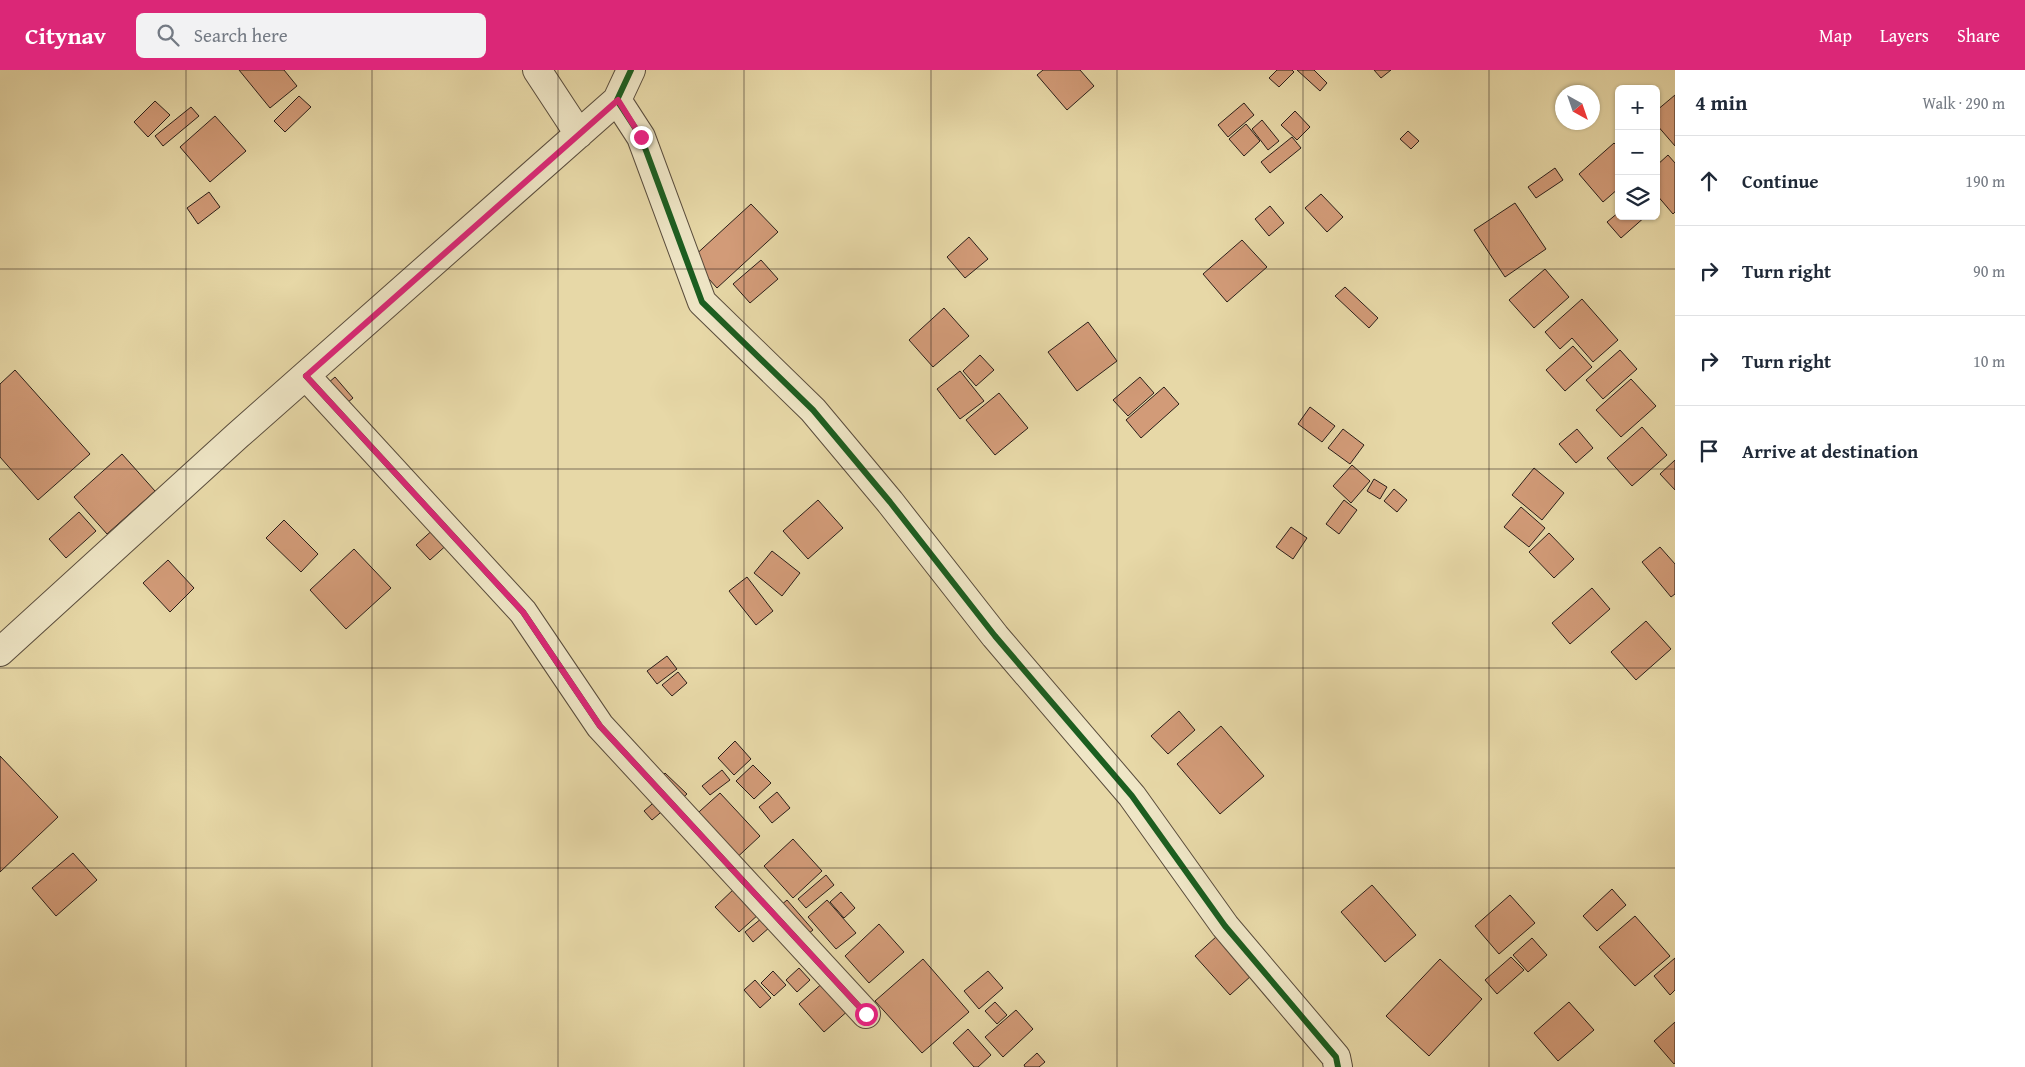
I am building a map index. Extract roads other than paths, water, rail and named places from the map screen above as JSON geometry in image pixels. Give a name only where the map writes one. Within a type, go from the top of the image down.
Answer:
[{"type":"street","points":[[537,70],[579,134]]},
{"type":"street","points":[[0,652],[306,376],[618,100],[630,70]]},
{"type":"street","points":[[618,100],[641,137],[702,302],[813,410],[890,502],[995,636],[1132,796],[1225,926],[1336,1057],[1338,1067]]},
{"type":"street","points":[[306,376],[523,612],[600,726],[866,1014]]}]
